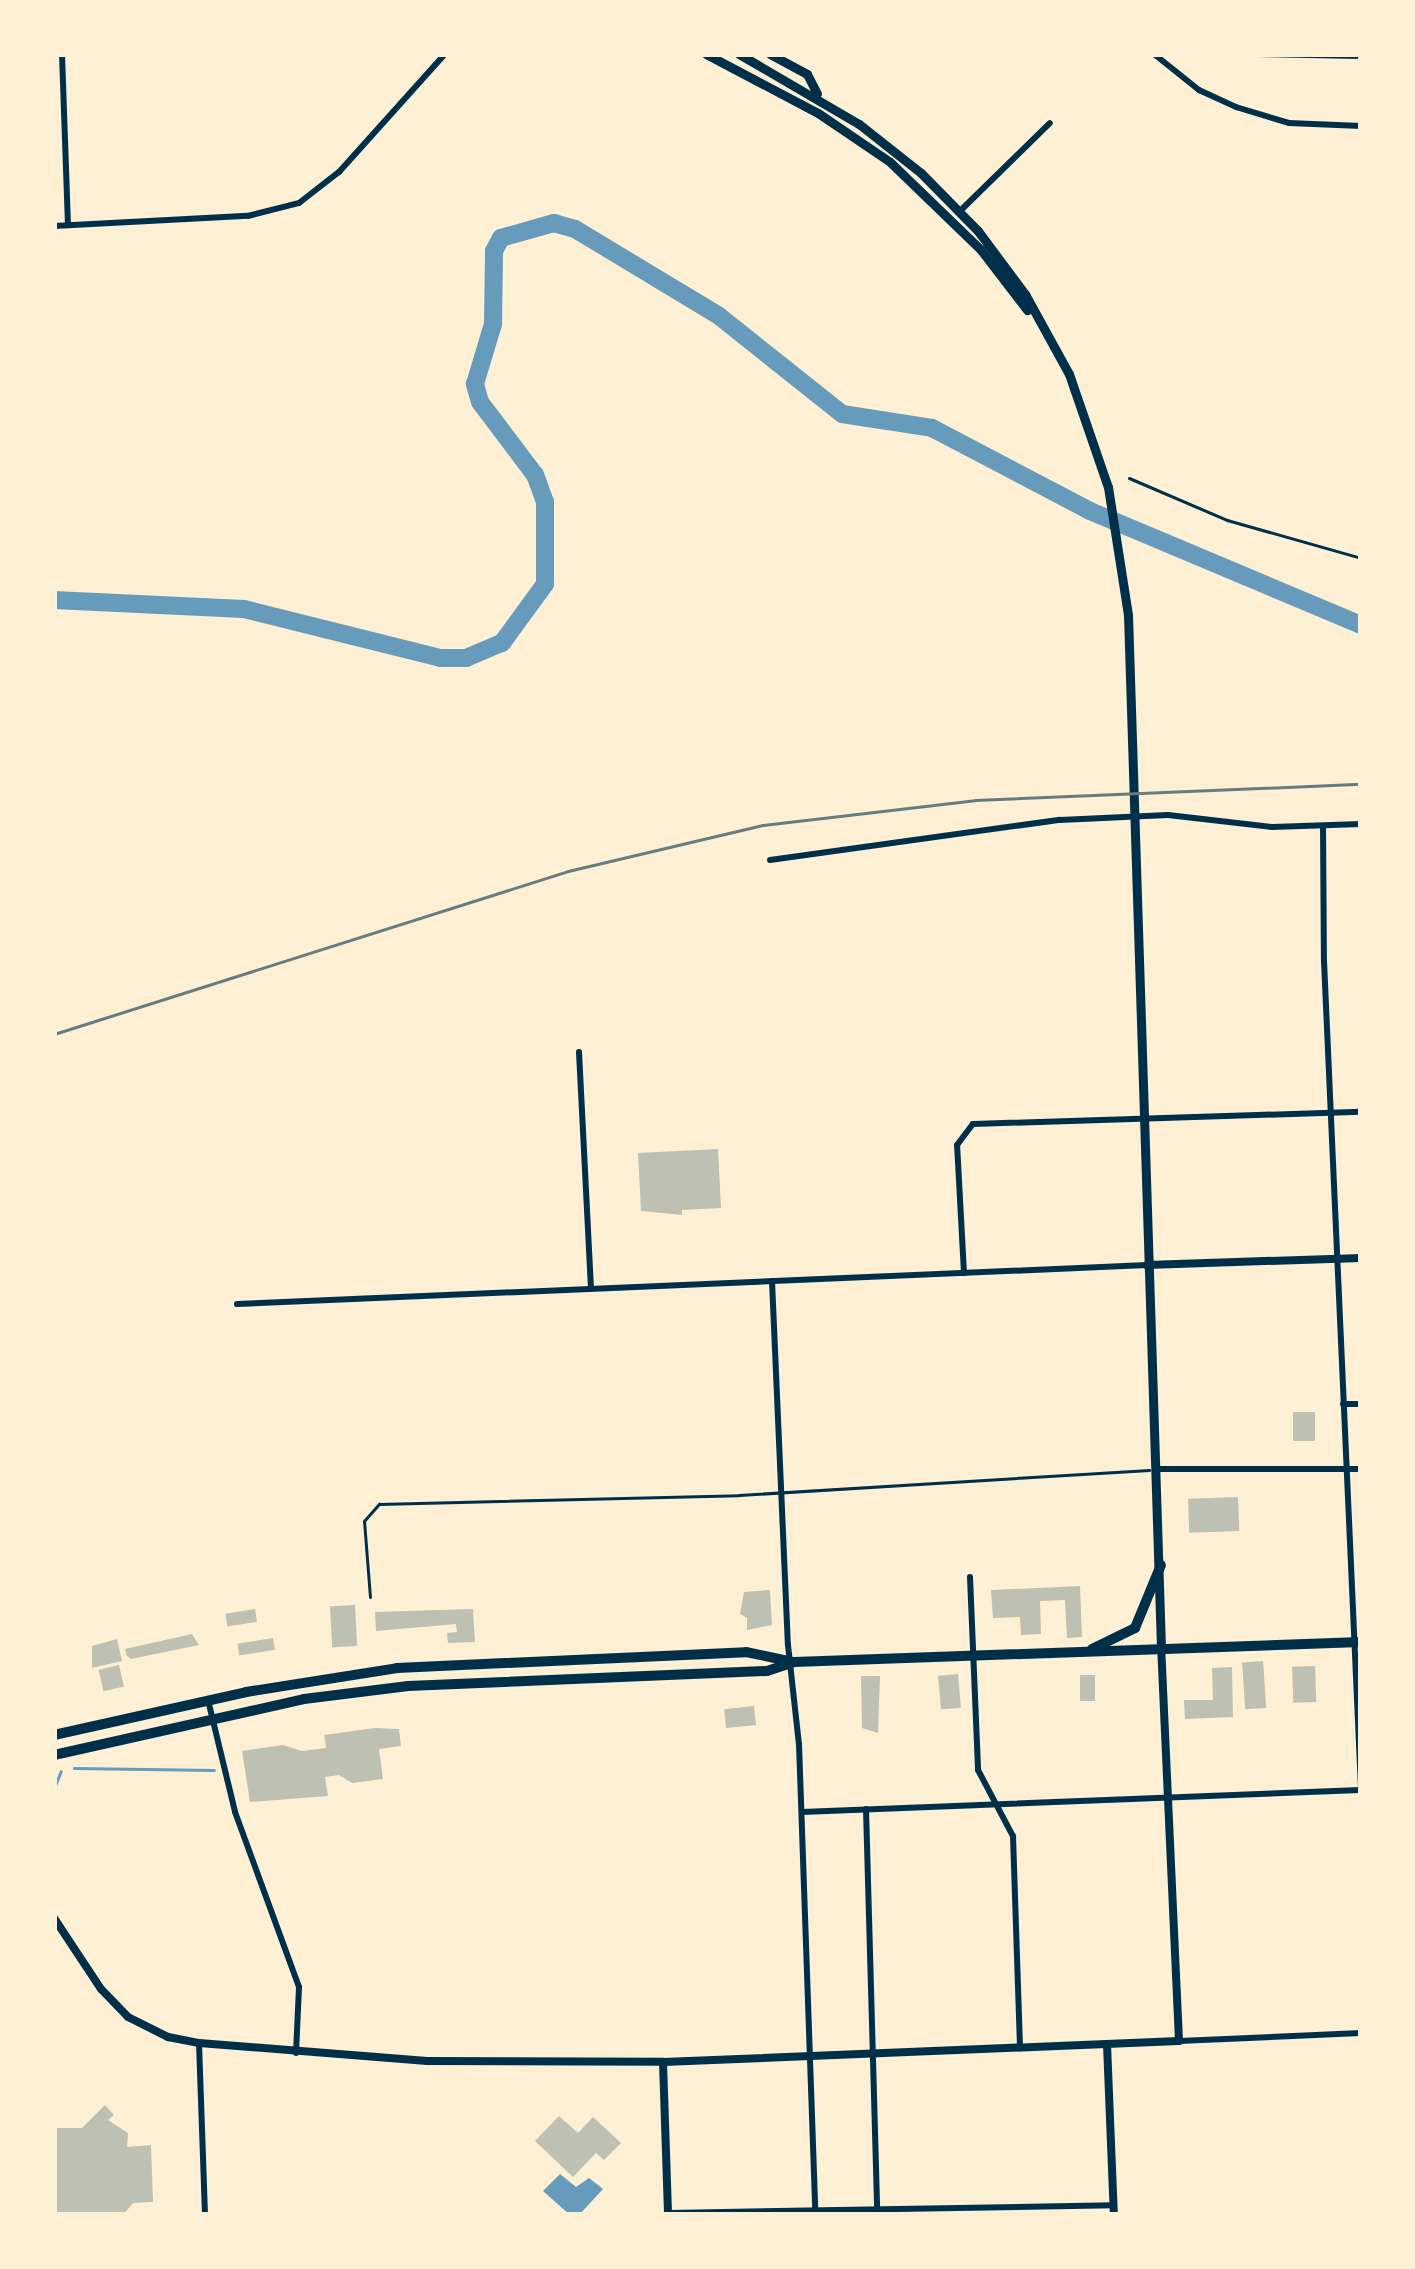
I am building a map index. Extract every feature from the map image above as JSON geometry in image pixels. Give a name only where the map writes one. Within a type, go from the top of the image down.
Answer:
[{"type":"main road","points":[[706,54],[872,148],[956,215]]},
{"type":"main road","points":[[739,54],[820,98],[891,147],[956,215],[1032,306],[1085,415],[1108,487],[1127,595],[1134,747],[1161,1651]]},
{"type":"main road","points":[[770,54],[807,74],[820,98]]},
{"type":"main road","points":[[1080,1654],[1136,1628],[1161,1565]]},
{"type":"main road","points":[[54,1735],[321,1677],[428,1666],[746,1652],[794,1662],[970,1658],[1357,1642]]},
{"type":"main road","points":[[54,1756],[212,1718],[408,1686],[767,1671],[794,1662]]},
{"type":"street","points":[[62,54],[68,225]]},
{"type":"street","points":[[54,226],[248,216],[298,203],[339,172],[445,54]]},
{"type":"street","points":[[1154,54],[1182,79],[1236,106],[1289,123],[1361,126]]},
{"type":"street","points":[[1257,54],[1361,56]]},
{"type":"street","points":[[956,215],[1050,122]]},
{"type":"street","points":[[770,860],[1060,820],[1168,815],[1272,827],[1361,824]]},
{"type":"street","points":[[802,1812],[1169,1801],[1361,1789],[1342,1404],[1323,826]]},
{"type":"street","points":[[580,1052],[591,1288]]},
{"type":"street","points":[[964,1273],[957,1145],[962,1131],[973,1124],[1361,1112]]},
{"type":"street","points":[[237,1304],[1361,1258]]},
{"type":"street","points":[[772,1281],[788,1645],[794,1662],[802,1812],[815,2211]]},
{"type":"street","points":[[1342,1404],[1361,1403]]},
{"type":"street","points":[[1157,1469],[1361,1469]]},
{"type":"street","points":[[970,1577],[978,1770],[1013,1836],[1020,2047]]},
{"type":"street","points":[[1161,1651],[1179,2041]]},
{"type":"street","points":[[208,1700],[235,1812],[298,1983],[296,2053]]},
{"type":"street","points":[[866,1809],[878,2214]]},
{"type":"street","points":[[54,1918],[101,1989],[128,2017],[168,2037],[296,2053],[427,2061],[663,2062],[1361,2033]]},
{"type":"street","points":[[199,2043],[205,2215]]},
{"type":"street","points":[[663,2062],[668,2214],[1114,2210],[1107,2044]]},
{"type":"lane","points":[[370,1597],[364,1521],[379,1504],[781,1491],[1157,1469]]},
{"type":"path","points":[[1129,478],[1227,520],[1361,558]]},
{"type":"water","points":[[560,2174],[576,2187],[589,2178],[603,2189],[579,2215],[570,2215],[543,2191]]},
{"type":"building","points":[[718,1149],[721,1208],[682,1210],[682,1215],[641,1211],[638,1153]]},
{"type":"building","points":[[1293,1412],[1315,1412],[1315,1441],[1293,1441]]},
{"type":"building","points":[[1238,1497],[1239,1531],[1189,1533],[1188,1499]]},
{"type":"building","points":[[1080,1586],[1082,1637],[1067,1638],[1065,1600],[1040,1601],[1041,1634],[1021,1635],[1020,1617],[993,1618],[991,1590]]},
{"type":"building","points":[[770,1590],[772,1625],[747,1630],[747,1618],[740,1614],[744,1592]]},
{"type":"building","points":[[355,1605],[357,1646],[332,1647],[330,1606]]},
{"type":"building","points":[[255,1609],[257,1622],[227,1627],[225,1614]]},
{"type":"building","points":[[473,1609],[475,1642],[448,1643],[447,1633],[457,1632],[456,1624],[376,1631],[375,1612]]},
{"type":"building","points":[[192,1634],[199,1645],[131,1659],[125,1649]]},
{"type":"building","points":[[273,1638],[275,1650],[239,1655],[237,1644]]},
{"type":"building","points":[[117,1639],[122,1661],[92,1668],[92,1646]]},
{"type":"building","points":[[1263,1661],[1266,1708],[1245,1709],[1242,1662]]},
{"type":"building","points":[[119,1665],[124,1686],[103,1691],[99,1670]]},
{"type":"building","points":[[1315,1666],[1316,1702],[1293,1703],[1292,1667]]},
{"type":"building","points":[[1232,1667],[1233,1717],[1185,1719],[1184,1700],[1213,1700],[1212,1668]]},
{"type":"building","points":[[958,1674],[961,1708],[941,1710],[938,1676]]},
{"type":"building","points":[[1080,1675],[1095,1675],[1095,1701],[1080,1701]]},
{"type":"building","points":[[861,1676],[880,1676],[878,1733],[862,1728]]},
{"type":"building","points":[[754,1706],[756,1725],[726,1728],[724,1709]]},
{"type":"building","points":[[399,1729],[401,1746],[379,1749],[383,1779],[352,1783],[339,1775],[325,1777],[328,1796],[250,1802],[242,1751],[283,1745],[302,1751],[326,1748],[324,1735]]},
{"type":"building","points":[[105,2105],[114,2115],[108,2120],[128,2133],[127,2147],[151,2145],[153,2202],[133,2203],[123,2215],[54,2215],[54,2128],[82,2128]]},
{"type":"building","points":[[559,2116],[578,2133],[593,2117],[621,2143],[604,2160],[596,2153],[573,2177],[535,2141]]},
{"type":"waterway","points":[[54,600],[244,609],[440,658],[466,658],[502,643],[545,584],[545,502],[535,475],[480,402],[475,384],[493,324],[494,251],[501,238],[554,223],[575,229],[719,316],[842,414],[932,428],[1090,511],[1361,625]]},
{"type":"waterway","points":[[74,1768],[214,1770]]},
{"type":"waterway","points":[[54,1788],[61,1771]]},
{"type":"railway","points":[[54,1034],[568,871],[763,825],[975,800],[1361,784]]}]
